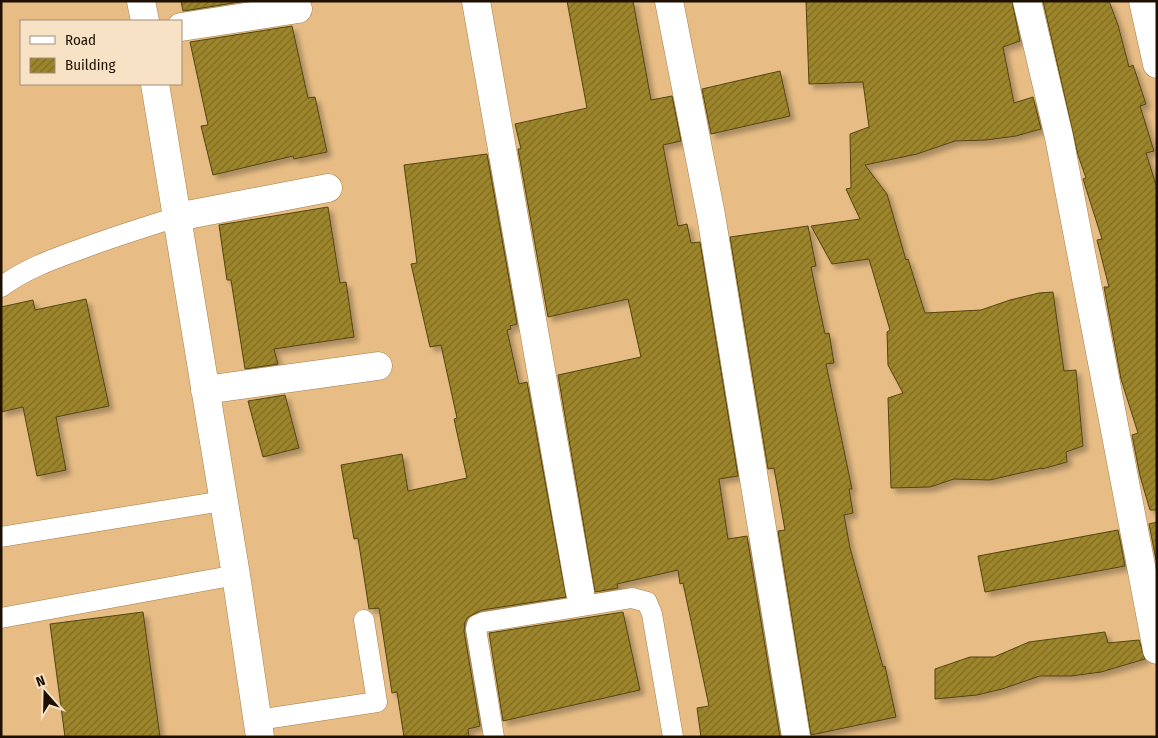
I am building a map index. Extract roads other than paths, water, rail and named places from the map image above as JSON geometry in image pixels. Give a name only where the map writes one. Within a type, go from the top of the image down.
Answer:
[{"type":"street","points":[[142,1],[145,20]]},
{"type":"street","points":[[476,1],[580,592]]},
{"type":"street","points":[[668,1],[711,216],[796,737]]},
{"type":"street","points":[[1027,1],[1059,137],[1157,650]]},
{"type":"street","points":[[1143,1],[1157,64]]},
{"type":"street","points":[[182,27],[298,8]]},
{"type":"street","points":[[155,85],[236,575],[259,728]]},
{"type":"street","points":[[177,217],[328,188]]},
{"type":"street","points":[[205,390],[378,366]]},
{"type":"lane","points":[[1,287],[18,275],[64,255],[118,235],[177,217]]},
{"type":"lane","points":[[1,537],[223,501]]},
{"type":"lane","points":[[1,618],[236,575]]},
{"type":"lane","points":[[494,737],[476,630],[477,625],[484,622],[632,598],[647,602],[652,614],[673,737]]},
{"type":"lane","points":[[259,728],[377,702],[364,620]]}]
